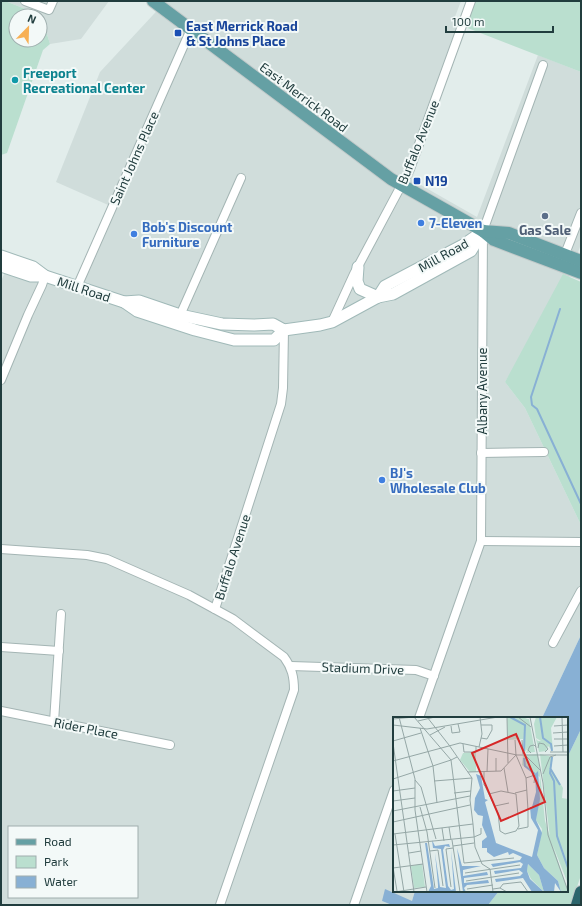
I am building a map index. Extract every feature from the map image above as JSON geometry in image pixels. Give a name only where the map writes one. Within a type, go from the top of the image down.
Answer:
[{"type":"highway","points":[[577,905],[581,892]]},
{"type":"main road","name":"East Merrick Road","points":[[153,1],[377,169],[401,185],[483,231],[494,240],[581,272]]},
{"type":"main road","name":"Mill Road","points":[[1,266],[31,276],[44,276],[124,302],[139,301],[178,319],[195,330],[234,340],[274,340],[284,330],[332,322],[378,297],[385,286],[464,244],[483,231]]},
{"type":"main road","points":[[483,231],[509,234],[581,260]]},
{"type":"main road","name":"Mill Road","points":[[1,256],[33,266],[44,276]]},
{"type":"main road","points":[[358,267],[356,281],[360,289],[378,297]]},
{"type":"main road","name":"Mill Road","points":[[178,319],[222,324],[273,324],[284,330]]},
{"type":"street","points":[[25,1],[49,10],[53,1]]},
{"type":"street","name":"Buffalo Avenue","points":[[332,322],[358,267],[410,169],[471,1]]},
{"type":"street","name":"Saint Johns Place","points":[[77,287],[191,29]]},
{"type":"street","name":"Albany Avenue","points":[[419,717],[481,541],[483,231],[543,65]]},
{"type":"street","points":[[178,319],[241,178]]},
{"type":"street","points":[[565,254],[581,213]]},
{"type":"street","points":[[1,380],[42,285],[44,276]]},
{"type":"street","name":"Buffalo Avenue","points":[[284,330],[283,388],[281,404],[215,609],[233,619],[278,652],[291,666]]},
{"type":"street","points":[[481,453],[544,452]]},
{"type":"street","points":[[481,541],[581,542]]},
{"type":"street","points":[[1,550],[87,555],[107,559],[189,595],[215,609]]},
{"type":"street","points":[[553,643],[581,591]]},
{"type":"street","points":[[54,722],[61,614]]},
{"type":"street","points":[[1,647],[59,651]]},
{"type":"street","points":[[220,905],[294,690],[291,666]]},
{"type":"street","name":"Stadium Drive","points":[[291,666],[416,670],[434,676]]},
{"type":"street","name":"Rider Place","points":[[1,711],[170,745]]},
{"type":"street","points":[[354,905],[393,793]]},
{"type":"shaded area","points":[[5,1],[109,1],[81,39],[50,44],[48,38],[48,8],[23,8]]},
{"type":"shaded area","points":[[166,1],[461,1],[453,22],[458,26],[412,180],[477,217],[538,55],[581,72],[581,244],[568,281],[505,382],[525,408],[581,525],[581,635],[542,717],[393,717],[393,892],[415,892],[412,901],[382,901],[392,905],[1,905],[1,281],[6,270],[75,291],[115,208],[56,182],[100,72]]},
{"type":"green space","points":[[1,1],[5,1],[23,8],[8,8],[8,48],[45,48],[43,50],[7,153],[1,155]]},
{"type":"green space","points":[[474,1],[581,1],[581,72],[465,27]]},
{"type":"green space","points":[[563,274],[581,282],[581,525],[525,408],[505,382]]},
{"type":"green space","points":[[581,729],[581,875],[571,905],[488,905],[498,892],[568,892],[568,756]]},
{"type":"water","points":[[581,635],[581,729],[568,756],[568,717],[542,717]]},
{"type":"water","points":[[385,889],[412,901],[415,892],[498,892],[488,905],[392,905],[382,901]]},
{"type":"waterway","points":[[560,309],[531,397],[532,405],[537,409],[581,504]]},
{"type":"place","name":"East Merrick Road & St Johns Place","points":[[178,33]]},
{"type":"place","name":"Freeport Recreational Center","points":[[15,80]]},
{"type":"place","name":"N19","points":[[417,181]]},
{"type":"place","name":"Gas Sale","points":[[545,216]]},
{"type":"place","name":"7-Eleven","points":[[421,223]]},
{"type":"place","name":"Bob's Discount Furniture","points":[[134,234]]},
{"type":"place","name":"BJ's Wholesale Club","points":[[382,480]]}]
